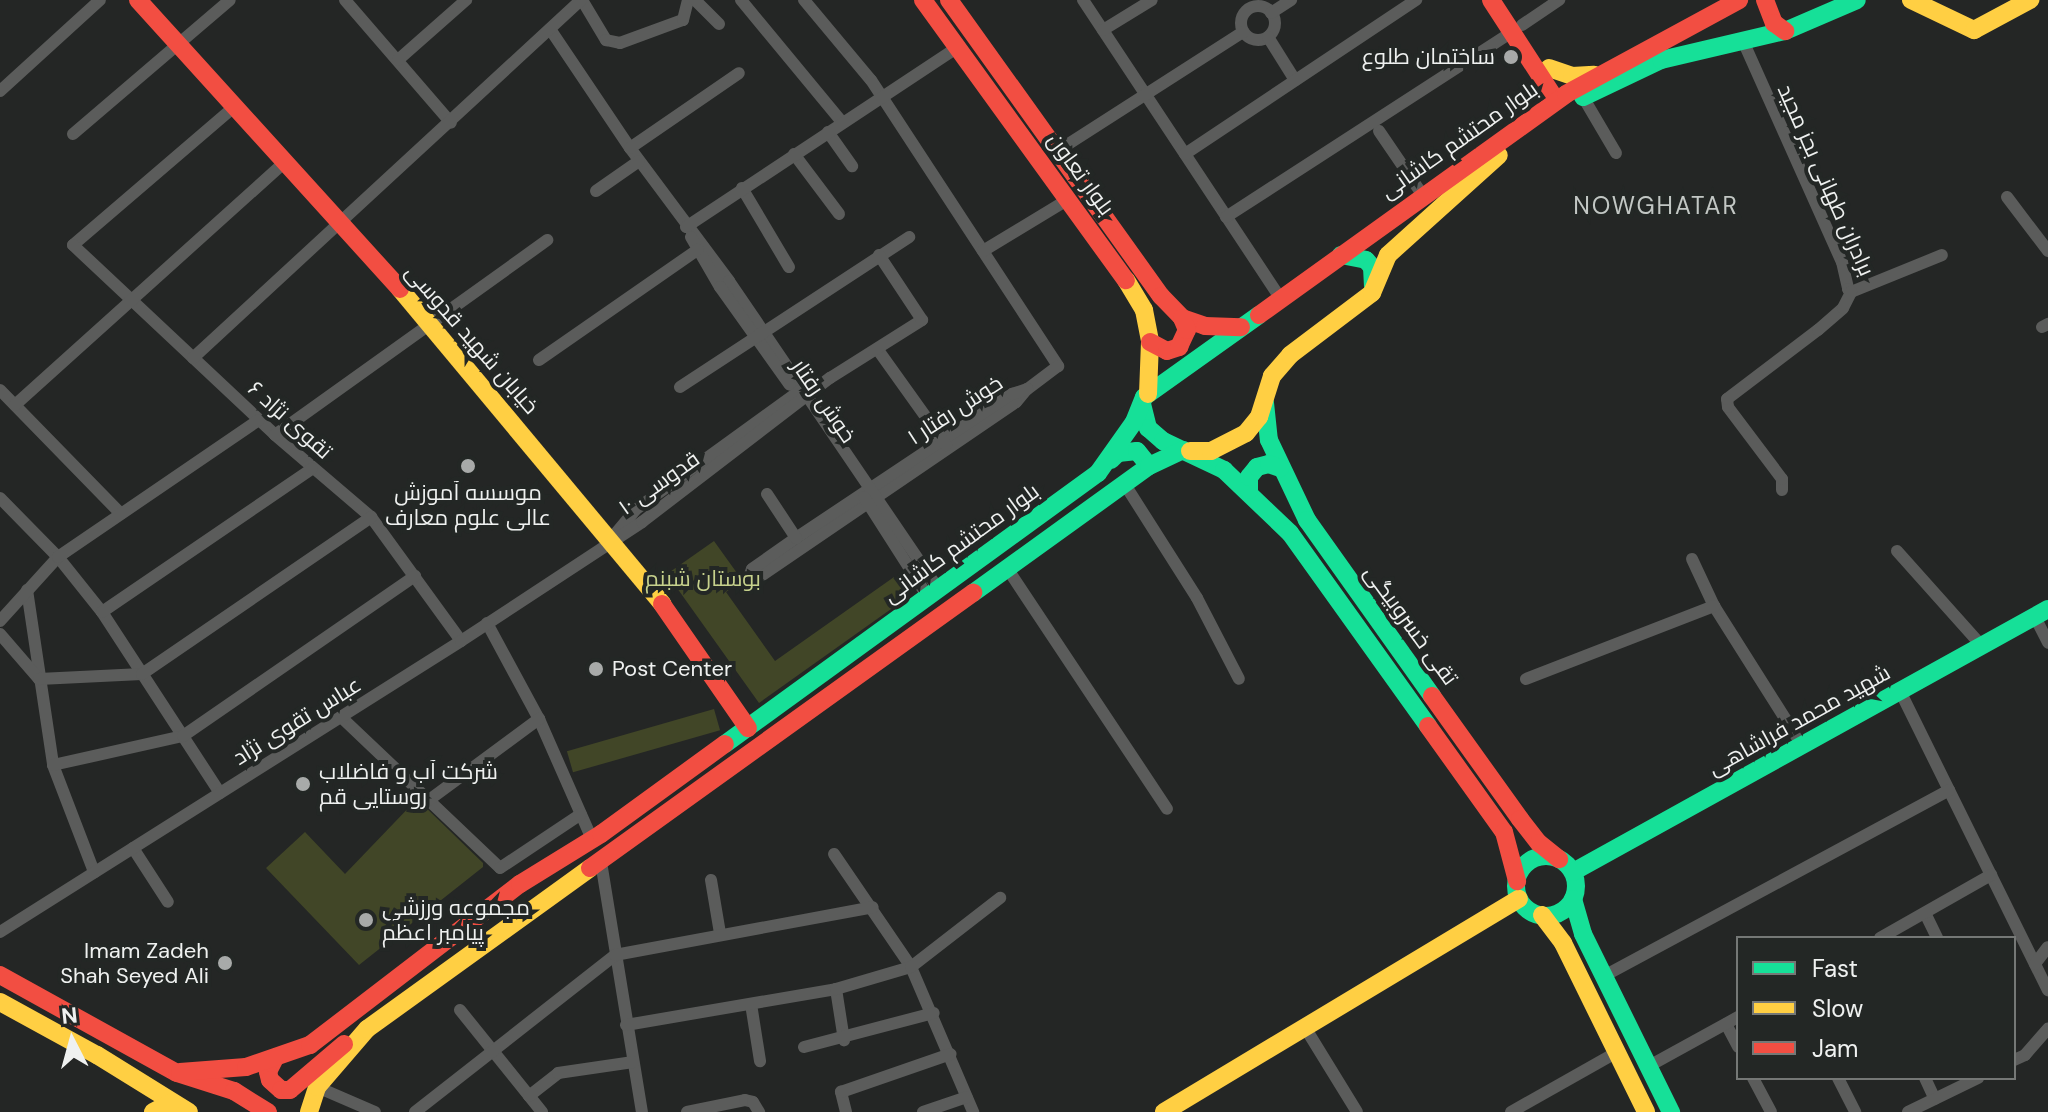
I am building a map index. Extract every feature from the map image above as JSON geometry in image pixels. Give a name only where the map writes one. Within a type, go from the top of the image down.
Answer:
[{"type":"main road","name":"خیابان شهید قدوسی","points":[[138,0],[430,323],[611,539],[647,583],[748,728]]},
{"type":"main road","name":"بلوار تعاون","points":[[923,0],[1117,265],[1144,310],[1150,342],[1146,396]]},
{"type":"main road","name":"بلوار تعاون","points":[[949,0],[1161,296],[1182,318]]},
{"type":"main road","points":[[1491,0],[1549,68],[1568,97]]},
{"type":"main road","points":[[1506,0],[1517,28],[1568,97]]},
{"type":"main road","name":"بلوار محتشم کاشانی","points":[[1372,293],[1388,255],[1482,167],[1568,97],[1601,72],[1674,38],[1739,0]]},
{"type":"main road","points":[[1765,0],[1774,23],[1785,31]]},
{"type":"main road","name":"بلوار محتشم کاشانی","points":[[177,1073],[246,1067],[274,1060],[310,1045],[520,884],[592,839],[1098,473],[1111,460],[1146,396],[1426,192],[1568,97],[1661,60],[1785,31],[1857,0]]},
{"type":"main road","points":[[1911,0],[1974,30],[2030,0]]},
{"type":"main road","points":[[1549,68],[1572,76],[1601,72]]},
{"type":"main road","points":[[1426,192],[1444,192],[1443,206]]},
{"type":"main road","points":[[274,1060],[268,1072],[270,1080],[281,1090],[290,1090],[336,1049],[601,862],[1124,483],[1149,466],[1187,450],[1211,451],[1246,433],[1259,417],[1272,376],[1290,355],[1372,293],[1374,277],[1366,260],[1341,255]]},
{"type":"main road","points":[[1182,318],[1205,326],[1241,327]]},
{"type":"main road","points":[[1150,342],[1167,351],[1179,347],[1187,330],[1182,318]]},
{"type":"main road","name":"تقی خسروبیگی","points":[[1146,396],[1141,409],[1148,428],[1163,441],[1224,470],[1249,490],[1290,533],[1504,832],[1518,890]]},
{"type":"main road","name":"تقی خسروبیگی","points":[[1264,397],[1269,440],[1307,520],[1520,819],[1539,843],[1566,866]]},
{"type":"main road","points":[[1111,460],[1128,450],[1137,451],[1149,466]]},
{"type":"main road","points":[[1249,490],[1249,477],[1257,467],[1269,464],[1280,468]]},
{"type":"main road","name":"شهید محمد فراشاهی","points":[[1566,866],[1802,745],[2041,613]]},
{"type":"main road","points":[[1646,1112],[1563,943],[1542,915],[1525,907],[1518,890],[1519,872],[1532,859],[1541,856],[1566,866],[1576,881],[1573,899],[1583,934],[1671,1112]]},
{"type":"main road","points":[[1164,1112],[1306,1029],[1518,890]]},
{"type":"main road","points":[[1542,915],[1560,912],[1573,899]]},
{"type":"main road","points":[[0,975],[177,1073],[234,1091],[268,1112]]},
{"type":"main road","points":[[0,1002],[97,1055],[189,1112]]},
{"type":"main road","points":[[309,1112],[317,1087],[367,1029]]},
{"type":"main road","points":[[154,1112],[172,1102]]},
{"type":"street","points":[[0,91],[100,0]]},
{"type":"street","points":[[73,134],[230,0]]},
{"type":"street","points":[[398,60],[466,0]]},
{"type":"street","points":[[193,358],[341,226],[582,0],[606,40],[620,43],[683,20],[688,0]]},
{"type":"street","points":[[695,0],[719,24]]},
{"type":"street","points":[[741,0],[842,122]]},
{"type":"street","points":[[804,0],[882,96],[983,251],[1069,199]]},
{"type":"street","points":[[1083,0],[1280,298]]},
{"type":"street","points":[[1103,30],[1152,0]]},
{"type":"street","points":[[1271,13],[1291,0]]},
{"type":"street","points":[[1185,154],[1416,0]]},
{"type":"street","points":[[1226,217],[1376,126],[1430,84],[1559,0]]},
{"type":"street","points":[[348,1],[451,123]]},
{"type":"street","points":[[1246,4],[1260,6],[1271,13],[1275,26],[1268,37],[1254,40],[1243,32],[1242,18],[1246,4]]},
{"type":"street","name":"خوش رفتار","points":[[550,29],[686,227],[704,245],[760,335]]},
{"type":"street","points":[[1059,150],[1243,32]]},
{"type":"street","points":[[1268,37],[1295,80]]},
{"type":"street","name":"برادران طهانی بجز مجید","points":[[1743,41],[1842,262],[1851,292],[1942,255]]},
{"type":"street","points":[[686,227],[959,46]]},
{"type":"street","points":[[630,148],[739,73]]},
{"type":"street","points":[[1568,97],[1616,153]]},
{"type":"street","name":"تقوی نژاد ۶","points":[[234,107],[73,245],[312,469],[371,517],[461,641]]},
{"type":"street","points":[[1376,126],[1426,192]]},
{"type":"street","points":[[828,132],[852,166]]},
{"type":"street","points":[[794,154],[839,214]]},
{"type":"street","points":[[596,191],[639,161]]},
{"type":"street","points":[[15,405],[284,163]]},
{"type":"street","points":[[742,188],[789,267]]},
{"type":"street","points":[[2007,197],[2048,251]]},
{"type":"street","name":"خوش رفتار","points":[[686,227],[697,250],[802,395],[933,593]]},
{"type":"street","points":[[680,387],[909,237]]},
{"type":"street","points":[[275,435],[547,240]]},
{"type":"street","points":[[539,360],[697,250]]},
{"type":"street","name":"خوش رفتار ۱","points":[[868,497],[1016,402],[1027,389],[1058,366],[983,251]]},
{"type":"street","name":"قدوسی ۱۰","points":[[611,539],[642,522],[802,395],[922,320],[879,255]]},
{"type":"street","points":[[1782,490],[1782,479],[1728,407],[1727,399],[1818,330],[1843,308],[1851,292]]},
{"type":"street","points":[[878,350],[946,445]]},
{"type":"street","points":[[0,390],[121,514]]},
{"type":"street","points":[[0,621],[58,557],[259,420]]},
{"type":"street","points":[[102,612],[312,469]]},
{"type":"street","points":[[1124,483],[1197,598],[1239,679]]},
{"type":"street","points":[[767,494],[796,538]]},
{"type":"street","points":[[868,497],[754,581],[749,578],[752,569],[796,538],[868,497]]},
{"type":"street","points":[[0,498],[58,557],[102,612],[220,793]]},
{"type":"street","points":[[39,679],[142,674],[371,517]]},
{"type":"street","name":"عباس تقوی نژاد","points":[[0,932],[461,641],[611,539]]},
{"type":"street","points":[[1897,551],[1981,645]]},
{"type":"street","points":[[1692,559],[1714,606],[1802,745]]},
{"type":"street","points":[[1007,568],[1167,809]]},
{"type":"street","points":[[53,765],[183,736],[415,576]]},
{"type":"street","points":[[27,590],[53,765],[94,872]]},
{"type":"street","points":[[1526,679],[1714,606]]},
{"type":"street","points":[[2041,613],[2048,643]]},
{"type":"street","points":[[487,623],[539,719],[592,839]]},
{"type":"street","points":[[0,634],[39,679]]},
{"type":"street","points":[[1900,691],[2048,990]]},
{"type":"street","points":[[341,717],[500,868],[581,814]]},
{"type":"street","points":[[429,800],[539,719]]},
{"type":"street","points":[[1604,976],[1949,790]]},
{"type":"street","points":[[133,848],[168,902]]},
{"type":"street","points":[[834,854],[911,967],[934,1013],[973,1112]]},
{"type":"street","points":[[601,862],[642,1112]]},
{"type":"street","points":[[1884,936],[1991,875]]},
{"type":"street","points":[[711,880],[720,933]]},
{"type":"street","points":[[626,1025],[836,989],[911,967],[1000,898]]},
{"type":"street","points":[[415,1112],[615,955],[720,933],[873,907]]},
{"type":"street","points":[[1925,913],[1936,936]]},
{"type":"street","points":[[2035,964],[2048,947]]},
{"type":"street","points":[[836,989],[844,1040]]},
{"type":"street","points":[[751,1004],[760,1061]]},
{"type":"street","points":[[460,1010],[542,1112]]},
{"type":"street","points":[[804,1047],[844,1040],[934,1013]]},
{"type":"street","points":[[1649,1066],[1736,1018]]},
{"type":"street","points":[[1726,1024],[1736,1043]]},
{"type":"street","points":[[1306,1029],[1351,1110]]},
{"type":"street","points":[[2016,1059],[2025,1055],[2048,1029]]},
{"type":"street","points":[[1511,1112],[1535,1106],[1617,1052]]},
{"type":"street","points":[[846,1112],[841,1092],[951,1054]]},
{"type":"street","points":[[529,1096],[558,1073],[633,1062]]},
{"type":"street","points":[[1754,1080],[1771,1112]]},
{"type":"street","points":[[1839,1080],[1855,1112]]},
{"type":"street","points":[[1926,1080],[1935,1099]]},
{"type":"street","points":[[1908,1112],[1974,1080]]},
{"type":"street","points":[[317,1087],[375,1112]]},
{"type":"street","points":[[923,1112],[967,1097]]},
{"type":"street","points":[[687,1112],[745,1100],[753,1102],[759,1112]]},
{"type":"green space","name":"بوستان شبنم","points":[[714,541],[742,580],[726,592],[775,661],[894,577],[908,597],[759,703],[667,574]]},
{"type":"green space","points":[[714,709],[720,730],[573,772],[567,751]]},
{"type":"green space","name":"مجموعه ورزشی پیامبر اعظم","points":[[417,799],[483,863],[483,867],[359,965],[266,868],[305,832],[345,874]]},
{"type":"traffic: fast","points":[[1583,97],[1661,60],[1785,31],[1857,0]]},
{"type":"traffic: fast","points":[[1341,255],[1366,260],[1372,267],[1373,286]]},
{"type":"traffic: fast","points":[[725,744],[1098,473],[1134,422],[1144,397],[1259,315]]},
{"type":"traffic: fast","points":[[1265,403],[1269,440],[1307,520],[1432,696]]},
{"type":"traffic: fast","points":[[1142,404],[1148,428],[1163,441],[1224,470],[1290,533],[1428,726]]},
{"type":"traffic: fast","points":[[973,593],[1149,466],[1184,450]]},
{"type":"traffic: fast","points":[[1111,460],[1118,453],[1137,451],[1149,466]]},
{"type":"traffic: fast","points":[[1249,490],[1249,477],[1257,467],[1269,464],[1280,468]]},
{"type":"traffic: fast","points":[[1573,872],[2048,609]]},
{"type":"traffic: fast","points":[[1546,856],[1567,865],[1576,886],[1567,907],[1546,916],[1525,907],[1516,886],[1525,865],[1546,856]]},
{"type":"traffic: fast","points":[[1573,899],[1583,934],[1671,1112]]},
{"type":"traffic: slow","points":[[1911,0],[1974,30],[2030,0]]},
{"type":"traffic: slow","points":[[1549,68],[1572,76],[1594,75]]},
{"type":"traffic: slow","points":[[1190,451],[1211,451],[1246,433],[1259,417],[1272,376],[1290,355],[1372,293],[1388,255],[1499,155]]},
{"type":"traffic: slow","points":[[1126,280],[1144,310],[1150,342],[1148,394]]},
{"type":"traffic: slow","points":[[400,289],[662,604]]},
{"type":"traffic: slow","points":[[309,1112],[317,1087],[367,1029],[590,868]]},
{"type":"traffic: slow","points":[[1164,1112],[1519,899]]},
{"type":"traffic: slow","points":[[1542,915],[1563,943],[1646,1112]]},
{"type":"traffic: slow","points":[[0,1002],[97,1055],[189,1112]]},
{"type":"traffic: slow","points":[[153,1112],[172,1102]]},
{"type":"traffic: jam","points":[[138,0],[400,289]]},
{"type":"traffic: jam","points":[[923,0],[1126,280]]},
{"type":"traffic: jam","points":[[949,0],[1161,296],[1182,318],[1205,326],[1241,327]]},
{"type":"traffic: jam","points":[[1491,0],[1556,100]]},
{"type":"traffic: jam","points":[[1259,315],[1566,94],[1739,0]]},
{"type":"traffic: jam","points":[[1765,0],[1774,23],[1785,31]]},
{"type":"traffic: jam","points":[[1150,342],[1167,351],[1179,347],[1187,330],[1182,318]]},
{"type":"traffic: jam","points":[[590,868],[973,593]]},
{"type":"traffic: jam","points":[[662,604],[748,728]]},
{"type":"traffic: jam","points":[[1432,696],[1520,819],[1539,843],[1559,859]]},
{"type":"traffic: jam","points":[[1428,726],[1504,832],[1517,881]]},
{"type":"traffic: jam","points":[[180,1072],[246,1067],[310,1045],[520,884],[601,834],[725,744]]},
{"type":"traffic: jam","points":[[0,975],[177,1073],[234,1091],[268,1112]]},
{"type":"traffic: jam","points":[[274,1060],[268,1072],[270,1080],[281,1090],[290,1090],[344,1044]]},
{"type":"place","name":"ساختمان طلوع","points":[[1511,57]]},
{"type":"place","name":"موسسه آموزش عالی علوم معارف","points":[[468,466]]},
{"type":"place","name":"Post Center","points":[[596,669]]},
{"type":"place","name":"شرکت آب و فاضلاب روستایی قم","points":[[303,784]]},
{"type":"place","name":"مجموعه ورزشی پیامبر اعظم","points":[[366,920]]},
{"type":"place","name":"Imam Zadeh Shah Seyed Ali","points":[[225,963]]},
{"type":"district","name":"NOWGHATAR","points":[[1656,206]]}]
